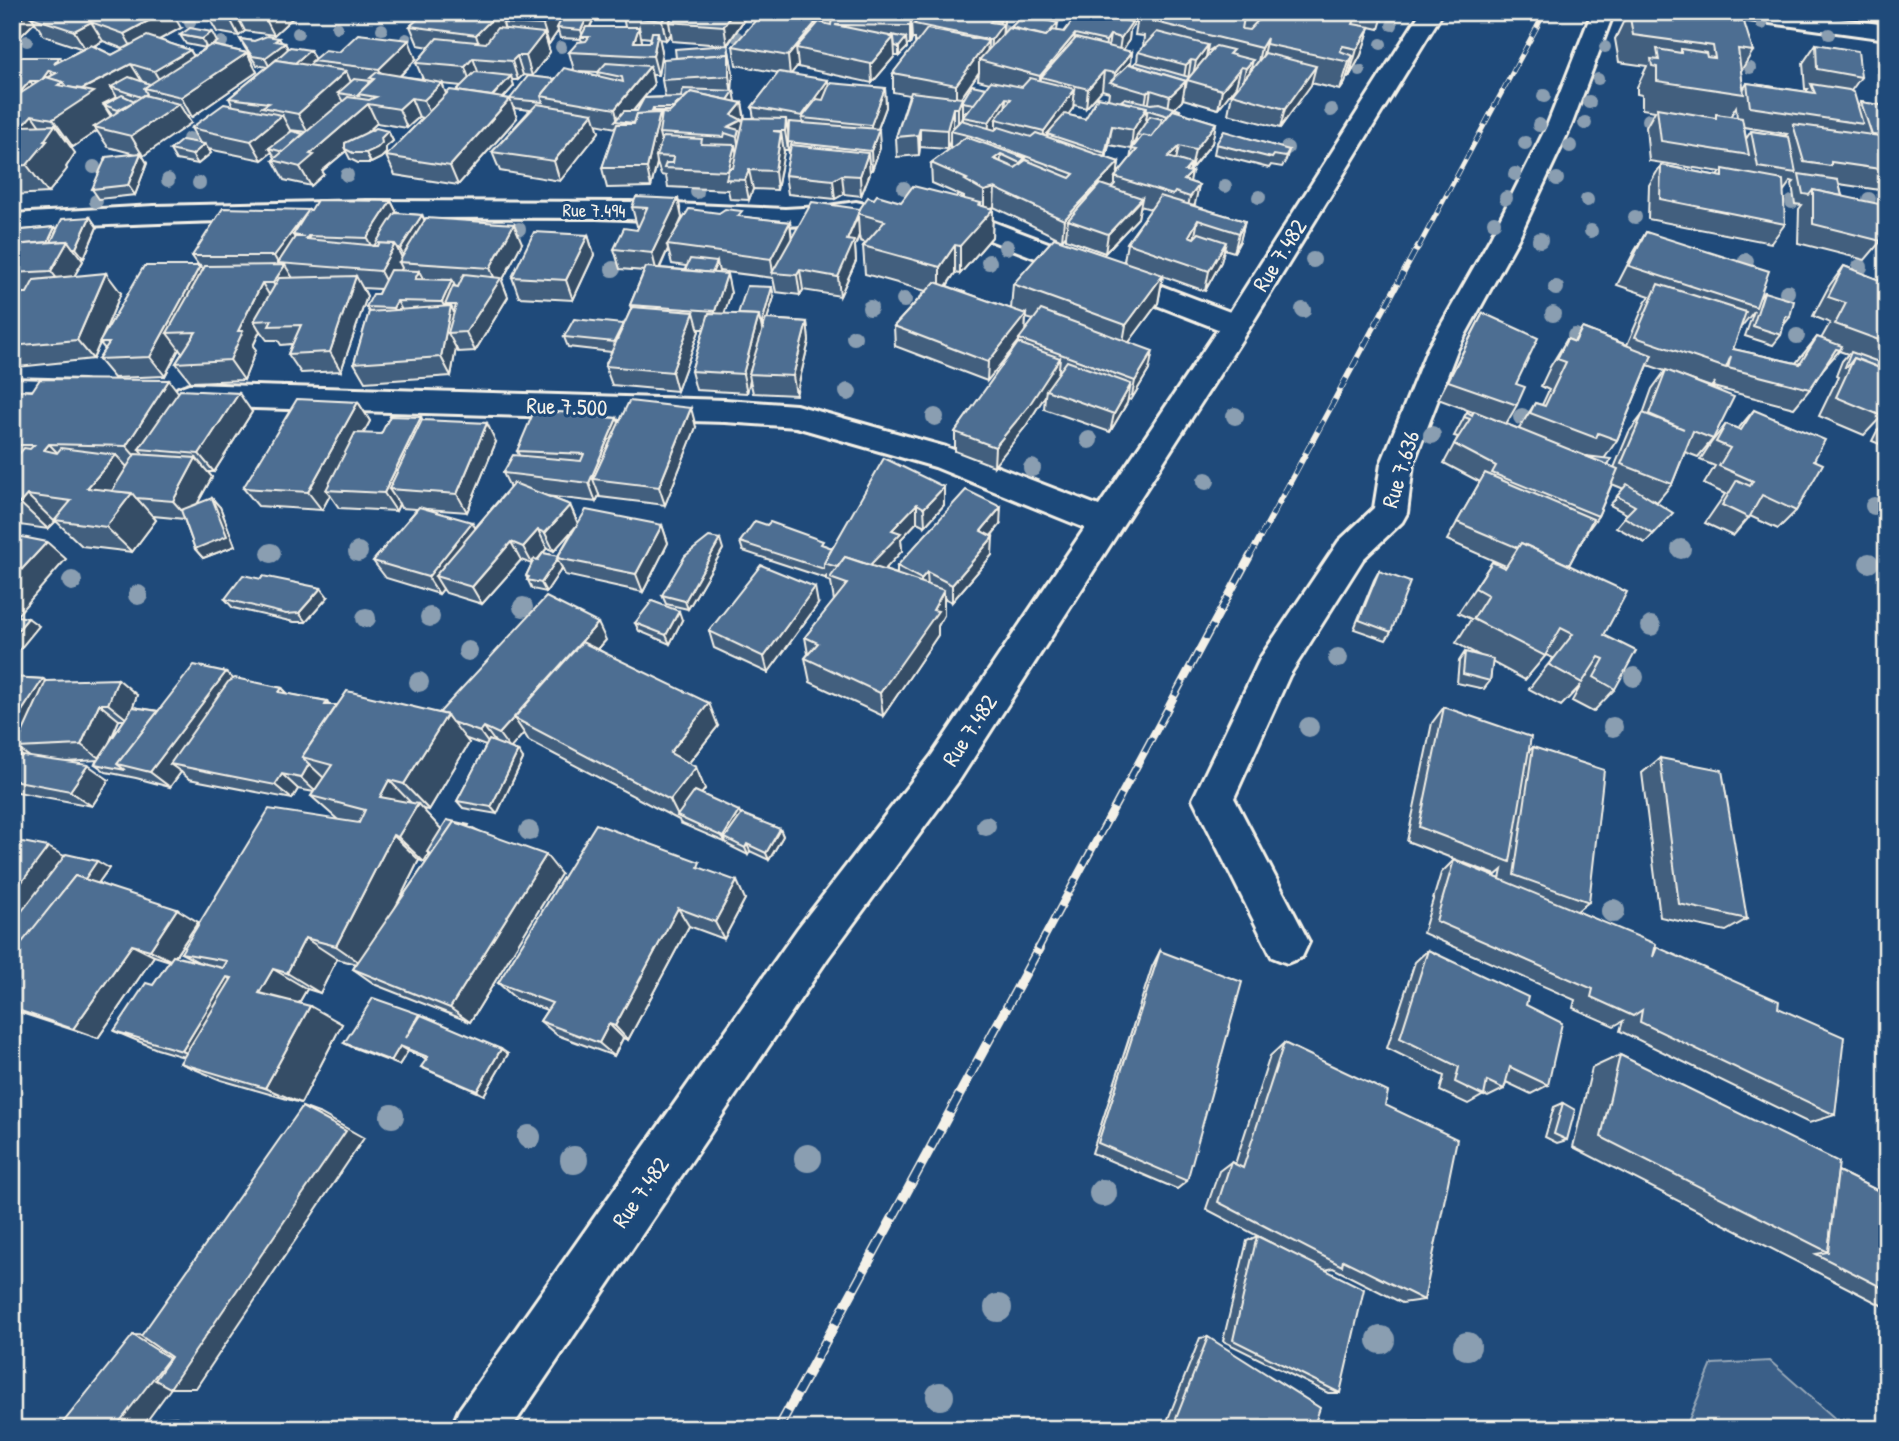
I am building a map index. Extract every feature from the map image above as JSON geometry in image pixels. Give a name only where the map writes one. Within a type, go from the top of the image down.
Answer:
[{"type":"street","name":"Rue 7.482","points":[[478,1429],[813,943],[946,767],[1236,324],[1432,12]]},
{"type":"street","name":"Rue 7.636","points":[[1287,942],[1213,799],[1274,668],[1351,550],[1390,513],[1397,464],[1442,350],[1504,239],[1559,126],[1604,12]]},
{"type":"street","points":[[1659,12],[1733,12],[1887,32]]},
{"type":"street","points":[[914,203],[966,219],[1236,324]]},
{"type":"street","name":"Rue 7.494","points":[[12,222],[134,214],[329,209],[832,215],[878,204]]},
{"type":"street","points":[[12,390],[112,392]]},
{"type":"street","name":"Rue 7.500","points":[[154,394],[725,411],[796,416],[946,459],[1104,522]]},
{"type":"shaded area","points":[[1770,1361],[1839,1422],[1842,1429],[1685,1429],[1712,1364]]},
{"type":"building","points":[[12,12],[28,12],[12,28]]},
{"type":"building","points":[[40,12],[165,12],[124,34],[91,22],[74,31],[31,17]]},
{"type":"building","points":[[235,12],[229,17],[206,13]]},
{"type":"building","points":[[235,12],[269,12],[264,16]]},
{"type":"building","points":[[426,12],[499,12],[476,35],[410,26]]},
{"type":"building","points":[[510,12],[552,12],[543,25],[503,23]]},
{"type":"building","points":[[565,12],[590,12],[581,30],[557,28]]},
{"type":"building","points":[[626,12],[669,12],[662,21],[623,16]]},
{"type":"building","points":[[675,12],[733,12],[724,26],[669,22]]},
{"type":"building","points":[[786,12],[823,12],[821,18]]},
{"type":"building","points":[[833,12],[921,12],[921,17],[925,12],[970,12],[994,17],[990,22],[1003,24],[991,40],[914,24],[917,21],[911,20],[910,26],[835,25],[894,37],[871,64],[796,48],[819,22],[831,25]]},
{"type":"building","points":[[988,12],[1005,13],[1000,21],[985,15]]},
{"type":"building","points":[[1079,12],[1092,12],[1132,22],[1121,38],[1110,35],[1106,41],[1075,34],[1040,76],[979,60],[1008,28],[1046,36],[1052,30],[1064,32]]},
{"type":"building","points":[[1136,12],[1131,21],[1100,14]]},
{"type":"building","points":[[1140,12],[1154,12],[1149,18],[1138,16]]},
{"type":"building","points":[[1154,12],[1196,19],[1197,12],[1245,12],[1242,29],[1249,30],[1266,12],[1321,12],[1339,15],[1340,12],[1358,12],[1353,24],[1370,27],[1357,49],[1343,46],[1340,51],[1353,56],[1349,62],[1266,44],[1267,38],[1261,48],[1147,20]]},
{"type":"building","points":[[1165,12],[1190,12],[1187,17]]},
{"type":"building","points":[[1358,12],[1381,12],[1382,19],[1356,15]]},
{"type":"building","points":[[1629,12],[1668,16],[1667,12],[1676,12],[1744,22],[1753,51],[1738,49],[1744,94],[1657,81],[1657,67],[1652,66],[1651,59],[1659,60],[1657,49],[1681,53],[1681,49],[1706,53],[1707,57],[1715,58],[1713,46],[1633,35]]},
{"type":"building","points":[[762,13],[816,22],[788,56],[733,46]]},
{"type":"building","points":[[1023,15],[1058,23],[1046,36],[1011,27]]},
{"type":"building","points":[[586,27],[639,27],[634,42],[650,42],[652,32],[658,32],[653,56],[569,52],[578,42],[586,41],[589,37],[581,37]]},
{"type":"building","points":[[190,28],[212,32],[202,39],[180,35]]},
{"type":"building","points":[[497,28],[544,33],[526,56],[517,56],[512,61],[473,58],[465,67],[416,63],[437,38],[486,43]]},
{"type":"building","points":[[927,29],[988,41],[956,85],[893,73]]},
{"type":"building","points":[[1157,32],[1208,45],[1196,61],[1191,60],[1186,65],[1138,52]]},
{"type":"building","points":[[358,34],[409,40],[379,69],[312,61],[325,50],[339,52]]},
{"type":"building","points":[[892,35],[906,38],[899,47],[895,46]]},
{"type":"building","points":[[147,36],[190,50],[154,71],[131,64],[82,89],[66,87],[63,82],[47,78],[57,73],[49,70],[41,81],[30,81],[20,92],[12,92],[12,57],[60,57],[54,64],[91,45],[112,55]]},
{"type":"building","points":[[267,36],[279,38],[275,41],[285,43],[265,58],[252,56],[240,39],[254,41]]},
{"type":"building","points":[[1076,38],[1132,52],[1115,73],[1104,71],[1088,89],[1041,77]]},
{"type":"building","points":[[1816,44],[1858,51],[1861,77],[1817,69]]},
{"type":"building","points":[[211,45],[247,53],[181,97],[144,88]]},
{"type":"building","points":[[728,45],[729,54],[676,58],[675,49]]},
{"type":"building","points":[[1216,46],[1233,50],[1229,54],[1253,60],[1246,68],[1241,67],[1222,90],[1187,80],[1210,50]]},
{"type":"building","points":[[290,47],[310,50],[295,63],[276,60],[270,65]]},
{"type":"building","points":[[1265,53],[1316,66],[1285,109],[1232,94]]},
{"type":"building","points":[[729,54],[729,76],[662,80],[663,59]]},
{"type":"building","points":[[276,60],[346,71],[298,114],[262,107],[269,103],[229,98]]},
{"type":"building","points":[[1136,62],[1189,77],[1186,86],[1186,81],[1133,65]]},
{"type":"building","points":[[606,63],[650,66],[615,109],[541,96],[564,68],[623,82],[622,77],[598,72]]},
{"type":"building","points":[[1129,64],[1186,81],[1170,96],[1151,90],[1147,93],[1110,82]]},
{"type":"building","points":[[377,72],[442,83],[424,100],[411,98],[399,109],[368,104],[310,154],[314,155],[300,167],[273,160],[348,97],[369,100],[376,97],[358,94],[374,79],[370,78]]},
{"type":"building","points":[[475,72],[511,76],[492,96],[456,91]]},
{"type":"building","points":[[779,72],[828,80],[802,116],[752,107]]},
{"type":"building","points":[[528,76],[555,79],[541,96],[543,102],[510,99]]},
{"type":"building","points":[[46,77],[63,82],[58,85],[94,92],[53,119],[32,115],[22,126],[55,125],[44,141],[47,141],[27,165],[12,166],[12,99]]},
{"type":"building","points":[[129,77],[150,84],[144,88],[147,94],[141,97],[111,87]]},
{"type":"building","points":[[1030,78],[1075,89],[1044,131],[996,119],[1011,99],[1006,98],[989,122],[963,117],[991,81],[1022,87]]},
{"type":"building","points":[[354,79],[371,81],[359,96],[338,93]]},
{"type":"building","points":[[830,83],[885,88],[871,125],[802,118],[817,99],[823,100]]},
{"type":"building","points":[[1747,83],[1815,93],[1811,84],[1849,90],[1854,93],[1863,124],[1750,107]]},
{"type":"building","points":[[972,85],[986,88],[974,104],[962,102]]},
{"type":"building","points":[[683,89],[734,91],[728,100],[691,92],[675,104],[674,108],[653,108],[652,111],[670,111],[668,114],[662,113],[662,118],[660,113],[637,114],[634,123],[615,121],[624,111],[637,111],[644,98],[681,97]]},
{"type":"building","points":[[450,90],[510,99],[450,166],[386,156]]},
{"type":"building","points":[[691,92],[742,103],[732,115],[742,120],[728,127],[739,130],[737,137],[725,133],[724,137],[659,133],[662,113],[668,114]]},
{"type":"building","points":[[911,92],[962,98],[958,108],[953,108],[947,130],[920,128],[918,135],[896,137]]},
{"type":"building","points":[[122,95],[135,101],[118,110],[104,105]]},
{"type":"building","points":[[144,95],[179,104],[131,136],[94,127]]},
{"type":"building","points":[[1098,97],[1147,107],[1133,130],[1112,126],[1105,153],[1047,134],[1065,114],[1085,119]]},
{"type":"building","points":[[1125,98],[1151,104],[1159,103],[1180,110],[1173,110],[1168,116],[1148,110],[1146,112],[1147,107],[1121,101]]},
{"type":"building","points":[[1861,102],[1887,106],[1887,137],[1872,135]]},
{"type":"building","points":[[224,104],[282,115],[251,141],[191,128]]},
{"type":"building","points":[[537,104],[593,113],[554,161],[492,152]]},
{"type":"building","points":[[1657,108],[1716,118],[1716,114],[1742,118],[1749,155],[1661,141]]},
{"type":"building","points":[[1173,110],[1216,123],[1195,150],[1179,146],[1168,157],[1191,164],[1185,171],[1192,172],[1184,180],[1199,185],[1190,197],[1175,192],[1173,195],[1115,177],[1137,150],[1132,149],[1143,135],[1151,137]]},
{"type":"building","points":[[660,113],[647,168],[602,168],[617,124],[634,124],[637,114]]},
{"type":"building","points":[[1150,116],[1162,119],[1160,125],[1151,137],[1137,135]]},
{"type":"building","points":[[744,118],[786,119],[785,131],[773,131],[781,132],[775,171],[749,170],[745,180],[726,179],[729,168],[733,168]]},
{"type":"building","points":[[961,120],[995,130],[999,127],[1031,137],[1036,133],[1119,162],[1064,220],[995,188],[984,191],[965,180],[967,179],[931,163],[966,137],[1025,158],[1020,163],[1001,154],[994,159],[1015,168],[1026,160],[1070,178],[1074,174],[971,136],[950,131]]},
{"type":"building","points":[[789,122],[879,129],[871,151],[788,142]]},
{"type":"building","points":[[1793,124],[1887,137],[1887,170],[1831,162],[1831,166],[1804,162]]},
{"type":"building","points":[[376,128],[388,131],[377,148],[366,153],[353,153],[345,149],[345,143]]},
{"type":"building","points":[[292,131],[303,134],[283,152],[269,148]]},
{"type":"building","points":[[1224,131],[1289,150],[1285,157],[1274,155],[1272,158],[1216,144]]},
{"type":"building","points":[[1751,131],[1789,137],[1796,173],[1758,167]]},
{"type":"building","points":[[663,137],[702,139],[701,144],[735,145],[728,171],[664,168],[666,163],[673,163],[674,157],[656,156]]},
{"type":"building","points":[[182,140],[205,144],[192,155],[170,150]]},
{"type":"building","points":[[791,145],[868,153],[860,176],[842,175],[833,180],[785,175]]},
{"type":"building","points":[[141,153],[128,185],[92,189],[106,157]]},
{"type":"building","points":[[1661,165],[1723,177],[1723,169],[1783,180],[1785,224],[1660,199]]},
{"type":"building","points":[[1799,174],[1838,180],[1842,196],[1813,190],[1809,195],[1803,194]]},
{"type":"building","points":[[1100,184],[1142,198],[1108,234],[1068,220]]},
{"type":"building","points":[[913,186],[981,203],[979,205],[993,209],[960,246],[955,245],[940,267],[863,246],[885,221],[857,213],[868,197],[874,199],[877,195],[901,202]]},
{"type":"building","points":[[1813,190],[1879,204],[1881,241],[1813,224]]},
{"type":"building","points":[[1160,196],[1245,221],[1239,233],[1198,220],[1189,236],[1194,238],[1199,233],[1226,242],[1209,271],[1127,243]]},
{"type":"building","points":[[636,197],[678,199],[652,253],[614,249],[624,228],[637,230],[647,208],[632,207]]},
{"type":"building","points":[[317,200],[391,201],[367,238],[308,236],[306,239],[378,246],[379,243],[395,244],[380,271],[278,263],[295,237],[305,237],[293,235],[308,211],[274,256],[192,256],[223,208],[311,210]]},
{"type":"building","points":[[812,202],[860,209],[847,240],[854,241],[838,277],[800,270],[797,275],[772,273]]},
{"type":"building","points":[[689,209],[719,213],[725,209],[742,211],[738,216],[790,222],[771,259],[667,245]]},
{"type":"building","points":[[395,213],[422,215],[400,249],[395,244],[379,243],[374,246]]},
{"type":"building","points":[[90,217],[76,248],[68,241],[51,242],[62,219]]},
{"type":"building","points":[[426,218],[514,224],[490,268],[399,262]]},
{"type":"building","points":[[55,227],[48,242],[12,245],[12,231]]},
{"type":"building","points":[[534,232],[588,235],[566,280],[512,277]]},
{"type":"building","points":[[1646,232],[1769,271],[1756,307],[1629,266]]},
{"type":"building","points":[[1054,238],[1163,275],[1126,325],[1013,284]]},
{"type":"building","points":[[68,241],[51,271],[12,273],[12,245]]},
{"type":"building","points":[[690,259],[717,262],[712,273],[685,270]]},
{"type":"building","points":[[285,265],[273,283],[262,283],[238,331],[243,331],[230,360],[176,363],[196,332],[167,333],[205,266]]},
{"type":"building","points":[[144,266],[200,266],[150,357],[98,359],[109,343],[99,343]]},
{"type":"building","points":[[1844,266],[1887,283],[1887,343],[1835,324],[1846,303],[1828,297]]},
{"type":"building","points":[[646,267],[727,274],[715,311],[630,305]]},
{"type":"building","points":[[390,270],[419,271],[415,279],[452,280],[442,302],[397,301],[393,308],[366,307],[373,294],[378,294]]},
{"type":"building","points":[[106,273],[77,340],[12,346],[12,313],[22,293],[27,293],[34,280]]},
{"type":"building","points":[[464,274],[501,278],[466,332],[448,333],[456,305],[445,305],[453,286],[458,287]]},
{"type":"building","points":[[356,276],[330,352],[288,354],[301,325],[269,326],[272,320],[254,321],[279,278]]},
{"type":"building","points":[[935,282],[1026,314],[988,362],[894,326]]},
{"type":"building","points":[[1658,284],[1746,312],[1733,349],[1800,364],[1817,337],[1842,346],[1840,350],[1836,349],[1810,389],[1728,368],[1731,356],[1726,368],[1635,337]]},
{"type":"building","points":[[747,286],[772,287],[762,323],[759,315],[738,314]]},
{"type":"building","points":[[1764,292],[1794,301],[1790,317],[1786,316],[1781,335],[1753,326]]},
{"type":"building","points":[[451,306],[441,357],[354,363],[369,312]]},
{"type":"building","points":[[632,307],[694,312],[672,372],[605,366]]},
{"type":"building","points":[[1041,310],[1153,351],[1135,381],[1019,339]]},
{"type":"building","points":[[709,313],[759,315],[743,374],[691,371]]},
{"type":"building","points":[[1483,313],[1538,338],[1516,384],[1525,387],[1517,405],[1448,381]]},
{"type":"building","points":[[574,319],[623,324],[614,342],[564,337]]},
{"type":"building","points":[[766,319],[807,322],[793,376],[749,374]]},
{"type":"building","points":[[1582,328],[1652,355],[1617,440],[1598,433],[1596,438],[1530,413],[1535,403],[1545,406],[1566,362],[1557,359],[1567,339],[1575,342]]},
{"type":"building","points":[[1018,343],[1060,358],[1028,407],[995,447],[955,432]]},
{"type":"building","points":[[1851,352],[1887,365],[1887,371],[1854,358],[1845,367]]},
{"type":"building","points":[[1854,358],[1887,371],[1887,407],[1882,416],[1836,397]]},
{"type":"building","points":[[1067,361],[1131,384],[1114,414],[1046,390]]},
{"type":"building","points":[[1666,370],[1734,397],[1713,439],[1693,431],[1672,484],[1621,464],[1643,413],[1684,429],[1649,414]]},
{"type":"building","points":[[40,379],[169,380],[126,446],[49,444],[44,450],[57,453],[61,448],[116,455],[87,488],[132,493],[106,527],[55,520],[71,501],[27,495],[20,503],[12,502],[12,462],[24,448],[30,449],[34,445],[12,445],[12,390],[32,391]]},
{"type":"building","points":[[180,390],[239,393],[199,454],[139,449]]},
{"type":"building","points":[[297,399],[358,402],[308,492],[243,488]]},
{"type":"building","points":[[629,401],[691,408],[659,487],[593,479]]},
{"type":"building","points":[[1754,410],[1825,440],[1814,460],[1823,464],[1796,511],[1762,495],[1749,518],[1722,505],[1737,480],[1750,486],[1753,481],[1719,466],[1730,448],[1716,442],[1726,424],[1741,430]]},
{"type":"building","points":[[534,411],[602,414],[601,417],[617,418],[589,483],[503,473],[513,455],[581,461],[584,454],[517,451]]},
{"type":"building","points":[[1474,411],[1618,469],[1598,516],[1492,473],[1496,466],[1454,444],[1470,419],[1464,417],[1467,412],[1472,415]]},
{"type":"building","points":[[390,416],[421,417],[384,493],[326,490],[355,433],[381,434]]},
{"type":"building","points":[[422,420],[487,423],[457,494],[389,489]]},
{"type":"building","points":[[1887,422],[1887,434],[1881,432]]},
{"type":"building","points":[[135,454],[196,458],[173,501],[136,498],[132,493],[112,491]]},
{"type":"building","points":[[1586,456],[1611,459],[1608,465]]},
{"type":"building","points":[[884,458],[944,487],[924,508],[917,504],[892,530],[901,533],[870,565],[845,557],[837,567],[824,563]]},
{"type":"building","points":[[1485,473],[1593,519],[1569,565],[1521,543],[1518,548],[1457,522]]},
{"type":"building","points":[[514,483],[570,505],[545,533],[538,530],[523,547],[511,542],[472,587],[435,576]]},
{"type":"building","points":[[1627,484],[1673,513],[1653,534],[1624,517],[1635,506],[1617,496]]},
{"type":"building","points":[[966,490],[1001,507],[981,531],[993,537],[952,585],[927,572],[921,579],[897,566]]},
{"type":"building","points":[[212,498],[227,536],[195,549],[181,510]]},
{"type":"building","points":[[419,507],[472,522],[428,577],[373,561]]},
{"type":"building","points":[[586,510],[662,525],[636,574],[557,558]]},
{"type":"building","points":[[755,521],[767,525],[770,522],[823,541],[821,544],[832,548],[824,563],[824,569],[740,542]]},
{"type":"building","points":[[12,535],[47,542],[12,580]]},
{"type":"building","points":[[709,537],[720,539],[685,601],[662,595],[685,556]]},
{"type":"building","points":[[1521,543],[1627,592],[1604,635],[1636,651],[1615,689],[1594,677],[1604,659],[1599,657],[1582,683],[1549,665],[1573,634],[1561,628],[1545,656],[1473,619],[1488,595],[1475,588],[1492,562],[1505,568]]},
{"type":"building","points":[[543,553],[558,558],[541,583],[527,580],[529,577],[526,576],[534,559],[538,560]]},
{"type":"building","points":[[845,557],[944,590],[933,610],[938,611],[880,693],[805,658],[818,643],[805,637],[847,584],[830,578]]},
{"type":"building","points":[[761,565],[815,587],[764,657],[709,631]]},
{"type":"building","points":[[1379,571],[1410,582],[1391,632],[1359,620]]},
{"type":"building","points":[[243,575],[261,579],[263,576],[321,588],[299,613],[286,614],[225,599]]},
{"type":"building","points":[[546,597],[598,623],[499,734],[484,727],[480,732],[452,722],[447,715],[439,713]]},
{"type":"building","points":[[652,601],[679,611],[666,635],[635,623]]},
{"type":"building","points":[[12,615],[28,618],[12,637]]},
{"type":"building","points":[[582,642],[709,703],[670,753],[696,767],[670,800],[514,718]]},
{"type":"building","points":[[1465,652],[1493,659],[1490,681],[1463,674]]},
{"type":"building","points":[[194,665],[226,672],[150,772],[117,764]]},
{"type":"building","points":[[12,677],[43,679],[12,726]]},
{"type":"building","points":[[235,678],[282,688],[279,692],[327,701],[325,705],[337,705],[302,757],[309,764],[301,778],[282,774],[275,785],[170,764],[228,682]]},
{"type":"building","points":[[118,679],[108,704],[99,704],[81,745],[17,748],[15,755],[88,765],[70,791],[12,780],[12,746],[16,747],[46,681]]},
{"type":"building","points":[[347,691],[447,715],[404,784],[389,780],[380,797],[418,804],[398,837],[393,835],[336,946],[305,938],[287,973],[273,969],[259,993],[310,1006],[265,1088],[180,1063],[232,978],[227,977],[182,1051],[114,1031],[146,983],[153,985],[173,956],[223,968],[227,961],[181,953],[269,809],[359,823],[365,810],[311,796],[332,765],[302,757]]},
{"type":"building","points":[[133,707],[158,711],[117,764],[125,770],[95,764]]},
{"type":"building","points":[[1444,707],[1531,737],[1510,862],[1419,827]]},
{"type":"building","points":[[489,740],[518,751],[491,807],[457,801]]},
{"type":"building","points":[[1533,747],[1604,770],[1589,902],[1514,875]]},
{"type":"building","points":[[1660,758],[1722,770],[1747,919],[1679,904]]},
{"type":"building","points":[[695,791],[739,811],[723,837],[677,816]]},
{"type":"building","points":[[742,814],[780,829],[766,853],[747,844],[745,848],[725,838]]},
{"type":"building","points":[[447,820],[469,825],[468,827],[454,822],[432,854],[427,852]]},
{"type":"building","points":[[454,822],[546,855],[450,1008],[353,969]]},
{"type":"building","points":[[596,824],[700,862],[698,867],[737,881],[715,922],[678,908],[615,1026],[609,1024],[599,1043],[540,1021],[552,1003],[498,983]]},
{"type":"building","points":[[12,840],[48,847],[12,895]]},
{"type":"building","points":[[66,854],[97,861],[85,879],[75,876],[15,952],[12,951],[12,924]]},
{"type":"building","points":[[1454,860],[1656,944],[1653,957],[1657,947],[1779,1001],[1778,1008],[1844,1037],[1835,1115],[1640,1022],[1642,1010],[1633,1016],[1591,997],[1593,989],[1436,921]]},
{"type":"building","points":[[75,876],[177,909],[150,950],[132,945],[73,1029],[12,1008],[12,955]]},
{"type":"building","points":[[1428,950],[1528,997],[1526,1005],[1562,1023],[1548,1085],[1510,1067],[1504,1089],[1487,1081],[1484,1096],[1455,1082],[1459,1067],[1400,1038]]},
{"type":"building","points":[[1160,951],[1242,982],[1187,1181],[1098,1143]]},
{"type":"building","points":[[373,998],[419,1014],[406,1038],[421,1015],[501,1049],[477,1091],[421,1067],[428,1057],[400,1046],[391,1061],[344,1043]]},
{"type":"building","points":[[1284,1043],[1388,1092],[1385,1105],[1457,1139],[1424,1300],[1343,1260],[1342,1266],[1218,1202],[1231,1162],[1243,1168]]},
{"type":"building","points":[[1620,1055],[1839,1162],[1828,1252],[1601,1137]]},
{"type":"building","points":[[1563,1103],[1575,1110],[1567,1140],[1554,1134]]},
{"type":"building","points":[[302,1107],[346,1131],[170,1388],[155,1380],[171,1357],[141,1336]]},
{"type":"building","points":[[1838,1171],[1887,1195],[1887,1290],[1816,1254],[1828,1252]]},
{"type":"building","points":[[1257,1236],[1364,1289],[1340,1393],[1233,1340]]},
{"type":"building","points":[[133,1335],[169,1358],[114,1429],[58,1429]]},
{"type":"building","points":[[1208,1337],[1320,1408],[1313,1429],[1172,1429]]},
{"type":"building","points":[[163,1418],[173,1424],[170,1429],[155,1429]]},
{"type":"railway","points":[[1418,248],[1545,12]]},
{"type":"railway","points":[[1249,558],[1418,246]]},
{"type":"railway","points":[[1038,949],[1250,556]]},
{"type":"railway","points":[[778,1429],[1039,948]]}]
